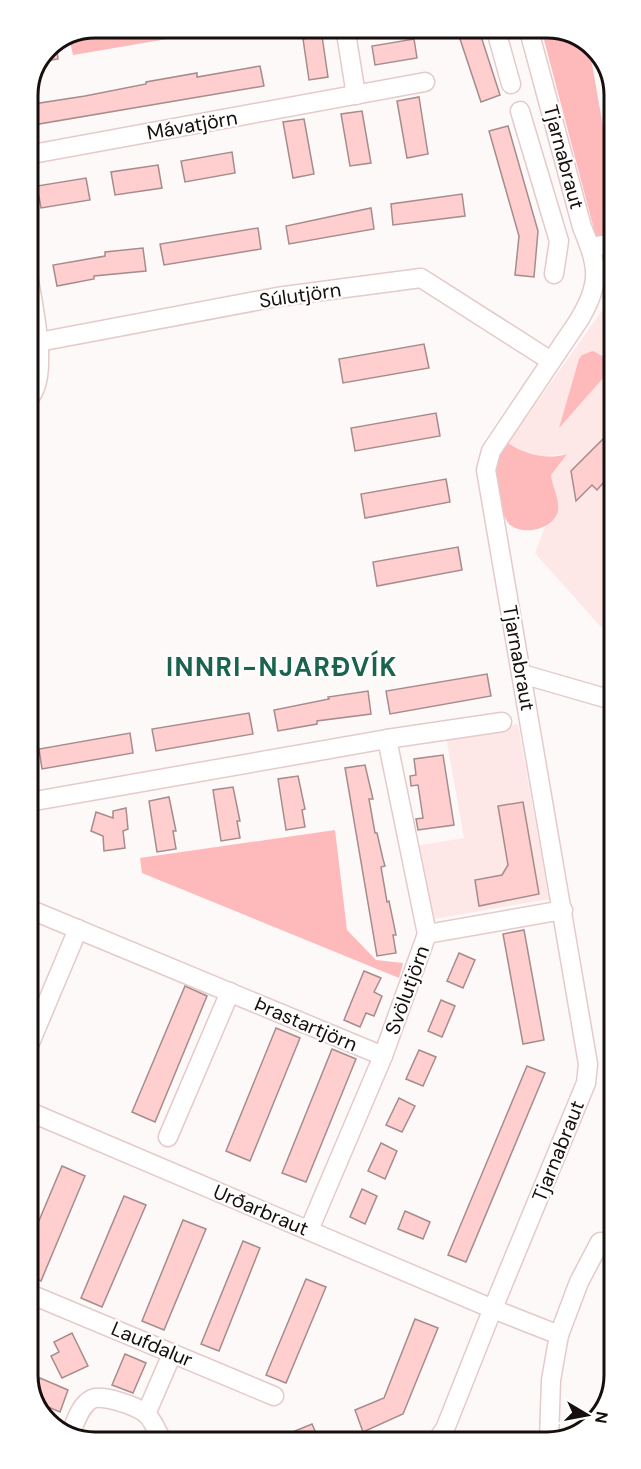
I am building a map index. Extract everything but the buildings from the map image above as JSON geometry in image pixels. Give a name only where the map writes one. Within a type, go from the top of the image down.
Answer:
[{"type":"street","points":[[347,38],[357,94]]},
{"type":"street","points":[[498,38],[512,84]]},
{"type":"street","name":"Tjarnabraut","points":[[444,1432],[586,1083],[588,1064],[486,470],[491,451],[591,301],[595,287],[596,272],[591,247],[582,227],[531,38]]},
{"type":"street","name":"Mávatjörn","points":[[38,153],[425,82]]},
{"type":"street","points":[[520,111],[559,241],[554,274]]},
{"type":"street","points":[[535,160],[562,152]]},
{"type":"street","points":[[591,247],[604,245]]},
{"type":"street","name":"Súlutjörn","points":[[38,342],[277,297],[422,278],[551,361]]},
{"type":"street","points":[[522,674],[604,698]]},
{"type":"street","points":[[38,800],[387,739],[502,722]]},
{"type":"street","name":"Svölutjörn","points":[[309,1230],[383,1056],[427,934],[387,739]]},
{"type":"street","points":[[427,934],[562,910]]},
{"type":"street","name":"Þrastartjörn","points":[[38,913],[383,1056]]},
{"type":"street","points":[[38,1024],[78,929]]},
{"type":"street","name":"Þrastartjörn","points":[[168,1137],[230,992]]},
{"type":"street","name":"Urðarbraut","points":[[38,1115],[559,1335]]},
{"type":"street","points":[[549,1432],[551,1380],[559,1335],[579,1282],[600,1242]]},
{"type":"street","name":"Laufdalur","points":[[38,1297],[274,1396]]},
{"type":"street","points":[[146,1414],[172,1354]]},
{"type":"street","points":[[73,1427],[86,1403],[93,1399],[110,1399],[146,1414],[156,1431]]},
{"type":"shaded area","points":[[173,38],[73,55],[70,43],[83,39]]},
{"type":"shaded area","points":[[544,38],[569,42],[581,49],[591,60],[604,132],[604,239],[597,241]]},
{"type":"shaded area","points":[[604,308],[604,627],[600,626],[535,553],[545,527],[556,517],[557,497],[552,487],[551,475],[565,454],[530,455],[508,443]]},
{"type":"shaded area","points":[[593,351],[604,357],[604,377],[559,428],[579,359],[582,355]]},
{"type":"shaded area","points":[[508,443],[522,451],[536,455],[551,457],[567,454],[551,475],[558,511],[551,522],[538,529],[523,530],[510,525],[501,509],[494,481],[494,467],[497,458]]},
{"type":"shaded area","points":[[518,724],[549,899],[428,920],[415,846],[464,838],[446,737]]},
{"type":"shaded area","points":[[335,830],[347,930],[376,960],[403,963],[399,978],[142,873],[140,858]]},
{"type":"district","name":"INNRI-NJARÐVÍK","points":[[282,667]]}]
